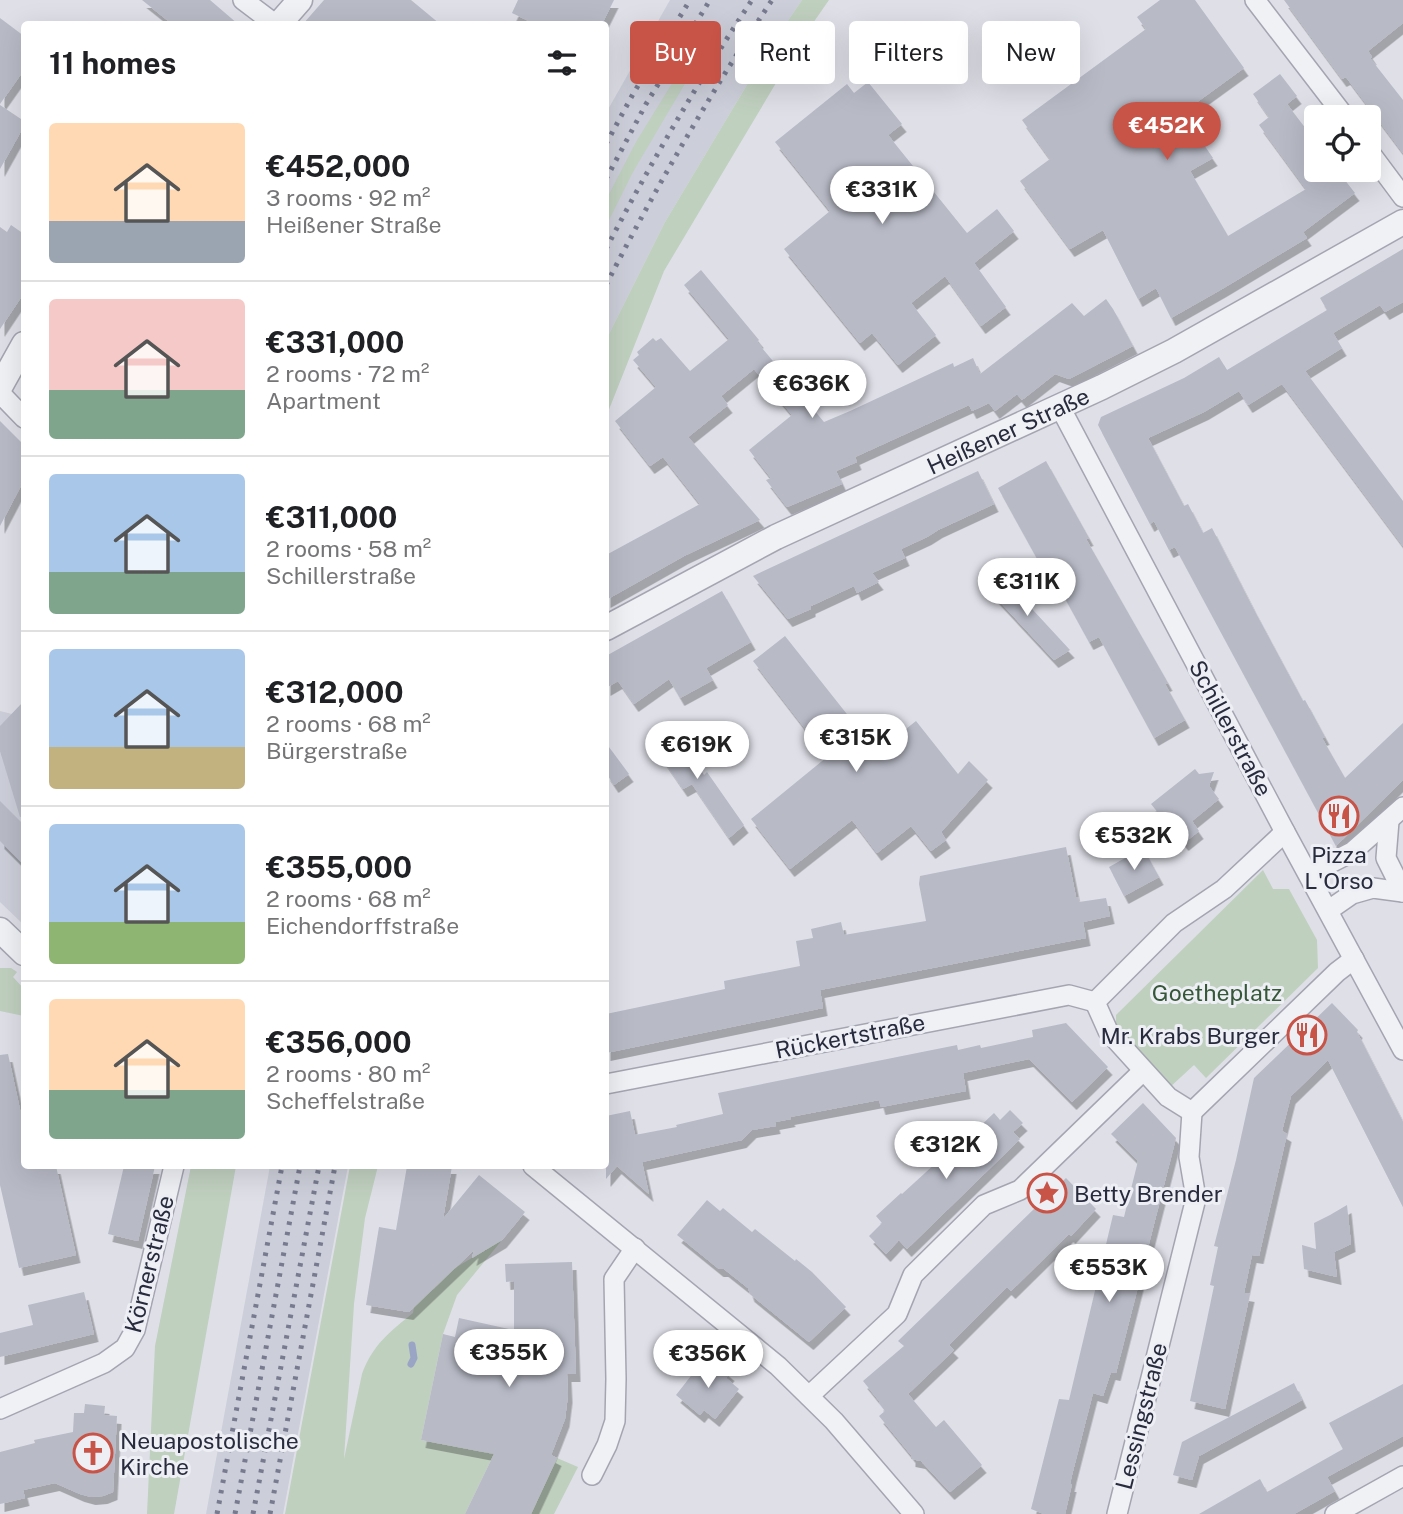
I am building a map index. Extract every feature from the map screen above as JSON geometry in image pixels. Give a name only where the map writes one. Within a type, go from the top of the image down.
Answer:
[{"type":"street","points":[[243,0],[273,21]]},
{"type":"street","points":[[280,21],[300,0]]},
{"type":"street","points":[[1255,0],[1336,105]]},
{"type":"street","points":[[1381,167],[1403,197]]},
{"type":"street","name":"Heißener Straße","points":[[609,626],[776,537],[1060,407],[1174,351],[1403,222]]},
{"type":"street","points":[[0,387],[21,349]]},
{"type":"street","points":[[0,393],[21,415]]},
{"type":"street","name":"Schillerstraße","points":[[1060,407],[1403,1049]]},
{"type":"street","points":[[1309,874],[1352,852],[1403,807]]},
{"type":"street","points":[[1389,821],[1386,858],[1403,892]]},
{"type":"street","points":[[1285,832],[1223,889],[1174,923],[1095,1002],[1108,1031],[1168,1097],[1192,1112],[1337,972],[1354,959]]},
{"type":"street","points":[[1329,911],[1352,894],[1373,888],[1403,892]]},
{"type":"street","points":[[2,936],[21,951]]},
{"type":"street","name":"Rückertstraße","points":[[609,1083],[1069,995],[1095,1002]]},
{"type":"street","points":[[810,1396],[897,1314],[913,1275],[984,1205],[1020,1191],[1143,1071]]},
{"type":"street","name":"Lessingstraße","points":[[1117,1514],[1196,1198],[1189,1157],[1192,1112]]},
{"type":"street","name":"Körnerstraße","points":[[0,1409],[104,1363],[125,1349],[135,1331],[173,1169]]},
{"type":"street","points":[[537,1169],[778,1366],[834,1421],[914,1514]]},
{"type":"street","points":[[592,1475],[615,1421],[614,1279],[635,1248]]},
{"type":"street","points":[[1335,1514],[1403,1476]]},
{"type":"shaded area","points":[[670,0],[802,0],[788,21],[735,21],[735,84],[747,84],[665,222],[609,334],[609,108],[630,71],[630,84],[721,84],[721,21],[658,21]]},
{"type":"shaded area","points":[[21,704],[21,922],[0,902],[0,711],[12,714]]},
{"type":"shaded area","points":[[269,1169],[347,1169],[283,1514],[206,1514]]},
{"type":"green space","points":[[802,0],[829,0],[814,21],[788,21]]},
{"type":"green space","points":[[672,84],[685,84],[633,172],[609,220],[609,194],[636,142]]},
{"type":"green space","points":[[747,84],[775,84],[664,271],[609,409],[609,334],[665,222]]},
{"type":"green space","name":"Goetheplatz","points":[[1263,870],[1273,889],[1289,889],[1317,940],[1318,968],[1206,1078],[1194,1065],[1169,1088],[1116,1030],[1116,1015]]},
{"type":"green space","points":[[0,968],[11,968],[17,972],[13,977],[21,986],[21,1015],[0,1011]]},
{"type":"green space","points":[[190,1169],[235,1169],[174,1514],[147,1514],[155,1346]]},
{"type":"green space","points":[[349,1169],[377,1169],[365,1218],[354,1304],[344,1459],[366,1364],[377,1347],[413,1313],[419,1278],[455,1268],[502,1240],[457,1295],[443,1334],[421,1440],[484,1452],[496,1450],[465,1514],[285,1514]]},
{"type":"green space","points":[[557,1458],[578,1467],[554,1514],[531,1514]]},
{"type":"building","points":[[142,0],[210,0],[234,21],[168,21]]},
{"type":"building","points":[[324,0],[411,0],[436,21],[306,21]]},
{"type":"building","points":[[518,0],[614,0],[604,21],[529,21],[512,13]]},
{"type":"building","points":[[1160,0],[1195,0],[1244,68],[1182,113],[1213,158],[1190,171],[1228,236],[1306,189],[1259,125],[1269,117],[1253,94],[1280,74],[1297,96],[1287,104],[1304,126],[1304,182],[1346,182],[1355,193],[1303,232],[1307,238],[1171,318],[1156,288],[1138,299],[1103,230],[1070,249],[1020,181],[1050,159],[1022,120],[1071,84],[1080,84],[1080,77],[1146,29],[1137,17]]},
{"type":"building","points":[[1284,0],[1403,0],[1403,23],[1368,51],[1372,57],[1370,58],[1403,100],[1403,153],[1381,124],[1381,105],[1367,105],[1346,77],[1342,79]]},
{"type":"building","points":[[0,18],[21,34],[21,74],[0,104]]},
{"type":"building","points":[[847,84],[854,93],[870,84],[902,124],[888,135],[967,233],[997,209],[1014,231],[974,263],[1006,307],[981,326],[945,276],[911,303],[936,335],[898,365],[872,333],[860,343],[784,249],[830,211],[775,142]]},
{"type":"building","points":[[0,105],[21,119],[21,131],[0,169]]},
{"type":"building","points":[[11,225],[21,232],[21,298],[0,329],[0,227],[7,232]]},
{"type":"building","points":[[1403,249],[1403,302],[1385,312],[1380,305],[1333,333],[1342,348],[1305,371],[1403,501],[1403,546],[1282,384],[1248,405],[1239,391],[1204,412],[1148,438],[1184,506],[1188,504],[1203,533],[1212,528],[1345,778],[1403,723],[1403,780],[1336,846],[1175,547],[1169,550],[1154,521],[1150,524],[1098,425],[1101,417],[1184,378],[1219,357],[1227,370],[1327,310],[1320,298]]},
{"type":"building","points":[[701,270],[824,422],[953,363],[954,367],[973,358],[980,374],[1072,303],[1084,316],[1106,299],[1133,346],[1069,379],[1055,374],[1022,400],[1017,394],[995,411],[989,403],[972,411],[969,405],[855,457],[857,462],[836,471],[842,484],[787,507],[766,480],[771,478],[749,450],[792,415],[754,369],[721,396],[728,405],[688,437],[760,520],[684,556],[609,598],[609,553],[700,504],[663,457],[650,466],[615,421],[656,387],[633,360],[639,355],[637,352],[653,338],[656,341],[661,338],[690,371],[729,339],[684,285]]},
{"type":"building","points":[[0,421],[21,442],[21,486],[0,526]]},
{"type":"building","points":[[1046,461],[1089,538],[1086,539],[1168,683],[1165,684],[1185,720],[1154,738],[1099,637],[1089,642],[1045,562],[1040,564],[998,488]]},
{"type":"building","points":[[978,471],[994,504],[901,549],[905,558],[872,573],[879,582],[857,593],[854,586],[788,619],[753,576]]},
{"type":"building","points":[[1000,574],[1070,650],[1054,660],[986,587]]},
{"type":"building","points":[[722,591],[751,642],[706,668],[713,680],[680,698],[669,679],[634,704],[618,681],[609,686],[609,654]]},
{"type":"building","points":[[785,636],[877,752],[916,721],[958,774],[969,761],[988,780],[941,832],[946,840],[931,851],[911,826],[877,853],[852,820],[790,869],[751,819],[827,757],[753,661]]},
{"type":"building","points":[[21,704],[20,817],[0,751],[0,726]]},
{"type":"building","points":[[674,730],[704,775],[707,772],[744,825],[729,838],[692,784],[683,789],[653,745]]},
{"type":"building","points":[[609,747],[629,774],[614,785],[609,778]]},
{"type":"building","points":[[1195,769],[1199,774],[1214,772],[1209,786],[1219,799],[1192,821],[1199,831],[1184,843],[1151,804]]},
{"type":"building","points":[[0,801],[21,822],[21,862],[0,841]]},
{"type":"building","points":[[1066,847],[1079,902],[1106,898],[1110,916],[1083,922],[1086,938],[820,990],[823,1008],[609,1052],[609,1013],[725,989],[724,981],[800,966],[796,941],[813,938],[811,929],[841,922],[844,935],[926,921],[920,876]]},
{"type":"building","points":[[1143,848],[1159,877],[1124,896],[1109,867]]},
{"type":"building","points":[[1332,1003],[1358,1030],[1403,1122],[1403,1207],[1328,1060],[1291,1096],[1282,1131],[1287,1134],[1259,1256],[1252,1255],[1244,1293],[1250,1294],[1225,1409],[1190,1401],[1214,1286],[1210,1285],[1218,1247],[1214,1246],[1254,1078]]},
{"type":"building","points":[[1066,1023],[1108,1067],[1072,1102],[1029,1059],[963,1073],[966,1091],[881,1107],[879,1100],[790,1117],[791,1119],[775,1122],[776,1126],[752,1130],[742,1140],[642,1162],[649,1194],[617,1166],[606,1179],[606,1169],[609,1169],[609,1115],[630,1111],[635,1135],[677,1127],[676,1125],[723,1114],[718,1093],[957,1045],[958,1050],[980,1045],[981,1048],[1033,1037],[1032,1030]]},
{"type":"building","points":[[8,1054],[21,1114],[21,1169],[57,1169],[76,1255],[19,1268],[0,1185],[0,1055]]},
{"type":"building","points":[[1143,1103],[1176,1138],[1116,1373],[1111,1372],[1103,1396],[1093,1393],[1065,1514],[1044,1514],[1031,1509],[1059,1399],[1069,1400],[1113,1215],[1124,1217],[1138,1161],[1111,1134]]},
{"type":"building","points":[[1010,1110],[1023,1123],[1013,1132],[1020,1139],[907,1249],[899,1240],[886,1254],[869,1236],[882,1223],[876,1216],[937,1162],[933,1159],[972,1122],[974,1132],[994,1113],[1000,1120]]},
{"type":"building","points":[[123,1169],[154,1169],[138,1241],[108,1234]]},
{"type":"building","points":[[406,1169],[451,1169],[443,1219],[479,1175],[525,1212],[502,1240],[472,1258],[474,1250],[409,1312],[366,1305],[379,1227],[396,1230]]},
{"type":"building","points":[[1066,1178],[1096,1209],[1011,1291],[1007,1287],[949,1345],[954,1350],[908,1394],[936,1427],[944,1420],[982,1465],[950,1492],[921,1461],[911,1459],[911,1455],[879,1416],[885,1411],[863,1381],[904,1346],[898,1341]]},
{"type":"building","points":[[707,1200],[720,1211],[723,1208],[752,1232],[755,1229],[795,1261],[796,1259],[846,1307],[809,1342],[750,1294],[748,1288],[724,1269],[719,1269],[677,1235]]},
{"type":"building","points":[[1347,1205],[1351,1244],[1334,1252],[1337,1277],[1304,1269],[1302,1245],[1316,1249],[1314,1223]]},
{"type":"building","points":[[572,1262],[576,1374],[567,1374],[565,1419],[551,1455],[557,1458],[531,1514],[465,1514],[494,1454],[421,1440],[443,1334],[455,1337],[459,1318],[514,1330],[514,1281],[506,1282],[505,1264]]},
{"type":"building","points":[[84,1292],[94,1334],[0,1357],[0,1333],[33,1325],[28,1305]]},
{"type":"building","points":[[710,1364],[719,1364],[730,1373],[726,1378],[739,1389],[715,1419],[704,1410],[700,1415],[676,1395],[694,1372],[699,1368],[704,1372]]},
{"type":"building","points":[[1294,1383],[1302,1400],[1199,1456],[1192,1480],[1173,1475],[1182,1442]]},
{"type":"building","points":[[1403,1384],[1403,1436],[1327,1477],[1335,1491],[1294,1514],[1199,1514],[1260,1479],[1267,1492],[1343,1449],[1329,1423]]},
{"type":"building","points":[[85,1404],[105,1406],[104,1415],[117,1416],[113,1492],[91,1497],[55,1483],[23,1490],[25,1498],[0,1504],[0,1452],[35,1443],[34,1440],[73,1432],[74,1413],[84,1413]]},
{"type":"waterway","points":[[411,1364],[414,1358],[412,1345]]},
{"type":"railway","points":[[609,138],[690,0]]},
{"type":"railway","points":[[609,173],[646,104],[710,0]]},
{"type":"railway","points":[[609,243],[676,123],[752,0]]},
{"type":"railway","points":[[609,279],[685,140],[772,0]]},
{"type":"railway","points":[[217,1514],[281,1169]]},
{"type":"railway","points":[[235,1514],[299,1169]]},
{"type":"railway","points":[[253,1514],[318,1169]]},
{"type":"railway","points":[[270,1514],[334,1169]]},
{"type":"place","name":"Pizza L'Orso","points":[[1339,816]]},
{"type":"place","name":"Mr. Krabs Burger","points":[[1307,1035]]},
{"type":"place","name":"Betty Brender","points":[[1047,1193]]},
{"type":"place","name":"Neuapostolische Kirche","points":[[93,1453]]}]
